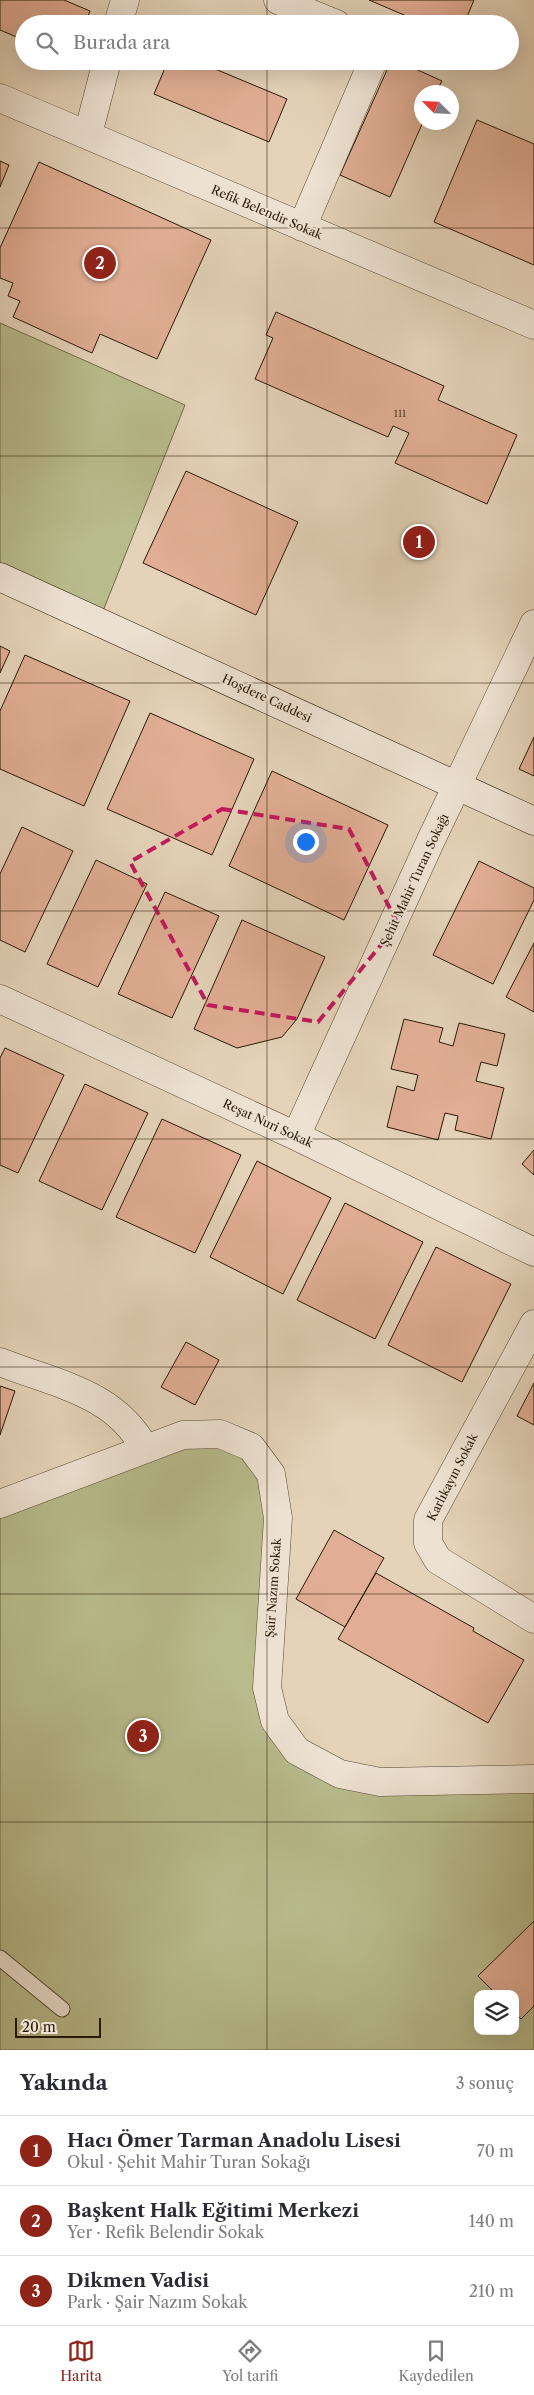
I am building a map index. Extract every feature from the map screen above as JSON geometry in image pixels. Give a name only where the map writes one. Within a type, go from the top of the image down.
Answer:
[{"type":"street","points":[[121,15],[125,0]]},
{"type":"street","points":[[278,0],[314,15]]},
{"type":"street","points":[[88,134],[105,70]]},
{"type":"street","points":[[302,227],[368,70]]},
{"type":"street","name":"Refik Belendir Sokak","points":[[0,98],[534,325]]},
{"type":"street","name":"Hoşdere Caddesi","points":[[0,577],[459,785],[534,821]]},
{"type":"street","name":"Şehit Mahir Turan Sokağı","points":[[296,1136],[534,624]]},
{"type":"street","name":"Reşat Nuri Sokak","points":[[0,999],[296,1136],[534,1252]]},
{"type":"street","name":"Karlıkayın Sokak","points":[[534,1324],[428,1520],[428,1543],[438,1560],[534,1619]]},
{"type":"street","points":[[0,1362],[100,1400],[130,1426],[145,1449]]},
{"type":"street","name":"Şair Nazım Sokak","points":[[0,1504],[183,1434],[220,1434],[251,1447],[271,1474],[278,1518],[267,1688],[275,1721],[297,1752],[340,1774],[380,1782],[534,1779]]},
{"type":"lane","points":[[0,1958],[62,2008]]},
{"type":"highlighted area","points":[[222,809],[349,829],[398,924],[318,1022],[208,1005],[130,862]]},
{"type":"green space","points":[[0,323],[185,405],[99,621],[0,577]]},
{"type":"green space","points":[[220,1434],[271,1474],[275,1721],[340,1774],[534,1779],[534,2050],[0,2050],[0,1504]]},
{"type":"building","points":[[0,0],[64,0],[90,11],[88,15],[15,15],[15,36],[0,30]]},
{"type":"building","points":[[369,0],[474,0],[468,15],[404,15]]},
{"type":"building","points":[[164,70],[218,70],[287,99],[269,142],[154,94]]},
{"type":"building","points":[[387,70],[418,70],[442,81],[440,85],[414,85],[414,130],[419,130],[390,197],[340,175]]},
{"type":"building","points":[[477,120],[534,144],[534,265],[434,222]]},
{"type":"building","points":[[0,161],[9,165],[0,187]]},
{"type":"building","points":[[39,162],[211,240],[157,359],[100,334],[92,353],[13,317],[20,301],[8,296],[13,283],[0,278],[0,248]]},
{"type":"building","points":[[276,312],[444,386],[438,400],[517,435],[487,504],[395,463],[409,433],[393,426],[388,437],[255,379],[273,338],[266,335]]},
{"type":"building","points":[[186,471],[298,522],[256,615],[143,563]]},
{"type":"building","points":[[0,646],[10,651],[0,673]]},
{"type":"building","points":[[25,655],[130,701],[84,806],[0,769],[0,711]]},
{"type":"building","points":[[150,713],[254,759],[212,855],[107,809]]},
{"type":"building","points":[[534,737],[534,776],[519,769]]},
{"type":"building","points":[[272,771],[388,825],[344,920],[229,866]]},
{"type":"building","points":[[22,827],[73,851],[25,952],[0,940],[0,874]]},
{"type":"building","points":[[96,860],[147,884],[98,987],[47,964]]},
{"type":"building","points":[[479,861],[534,888],[534,900],[493,984],[433,955]]},
{"type":"building","points":[[165,892],[219,916],[172,1018],[118,994]]},
{"type":"building","points":[[242,920],[325,957],[297,1019],[282,1037],[237,1048],[194,1029]]},
{"type":"building","points":[[534,943],[534,1012],[506,997]]},
{"type":"building","points":[[404,1019],[443,1028],[439,1042],[453,1046],[459,1023],[505,1034],[497,1066],[481,1062],[476,1081],[504,1088],[491,1139],[455,1130],[458,1116],[445,1113],[438,1140],[387,1127],[397,1086],[414,1091],[418,1075],[391,1069]]},
{"type":"building","points":[[5,1048],[64,1075],[18,1173],[0,1165],[0,1058]]},
{"type":"building","points":[[85,1084],[148,1113],[102,1210],[39,1181]]},
{"type":"building","points":[[162,1119],[241,1155],[195,1253],[116,1217]]},
{"type":"building","points":[[534,1150],[534,1175],[522,1164]]},
{"type":"building","points":[[257,1161],[331,1198],[283,1294],[210,1257]]},
{"type":"building","points":[[345,1203],[423,1242],[375,1339],[297,1300]]},
{"type":"building","points":[[436,1247],[511,1284],[462,1382],[388,1345]]},
{"type":"building","points":[[186,1342],[219,1360],[195,1405],[161,1387]]},
{"type":"building","points":[[534,1383],[534,1425],[517,1416]]},
{"type":"building","points":[[0,1386],[15,1391],[0,1435]]},
{"type":"building","points":[[334,1530],[384,1558],[345,1627],[296,1599]]},
{"type":"building","points":[[376,1573],[474,1628],[473,1631],[524,1660],[488,1723],[338,1639]]},
{"type":"building","points":[[534,1921],[534,2006],[521,2019],[519,2017],[519,1990],[492,1990],[478,1976]]},
{"type":"place","name":"Başkent Halk Eğitimi Merkezi","points":[[100,263]]},
{"type":"place","name":"Hacı Ömer Tarman Anadolu Lisesi","points":[[419,542]]},
{"type":"place","name":"Dikmen Vadisi","points":[[143,1736]]}]
